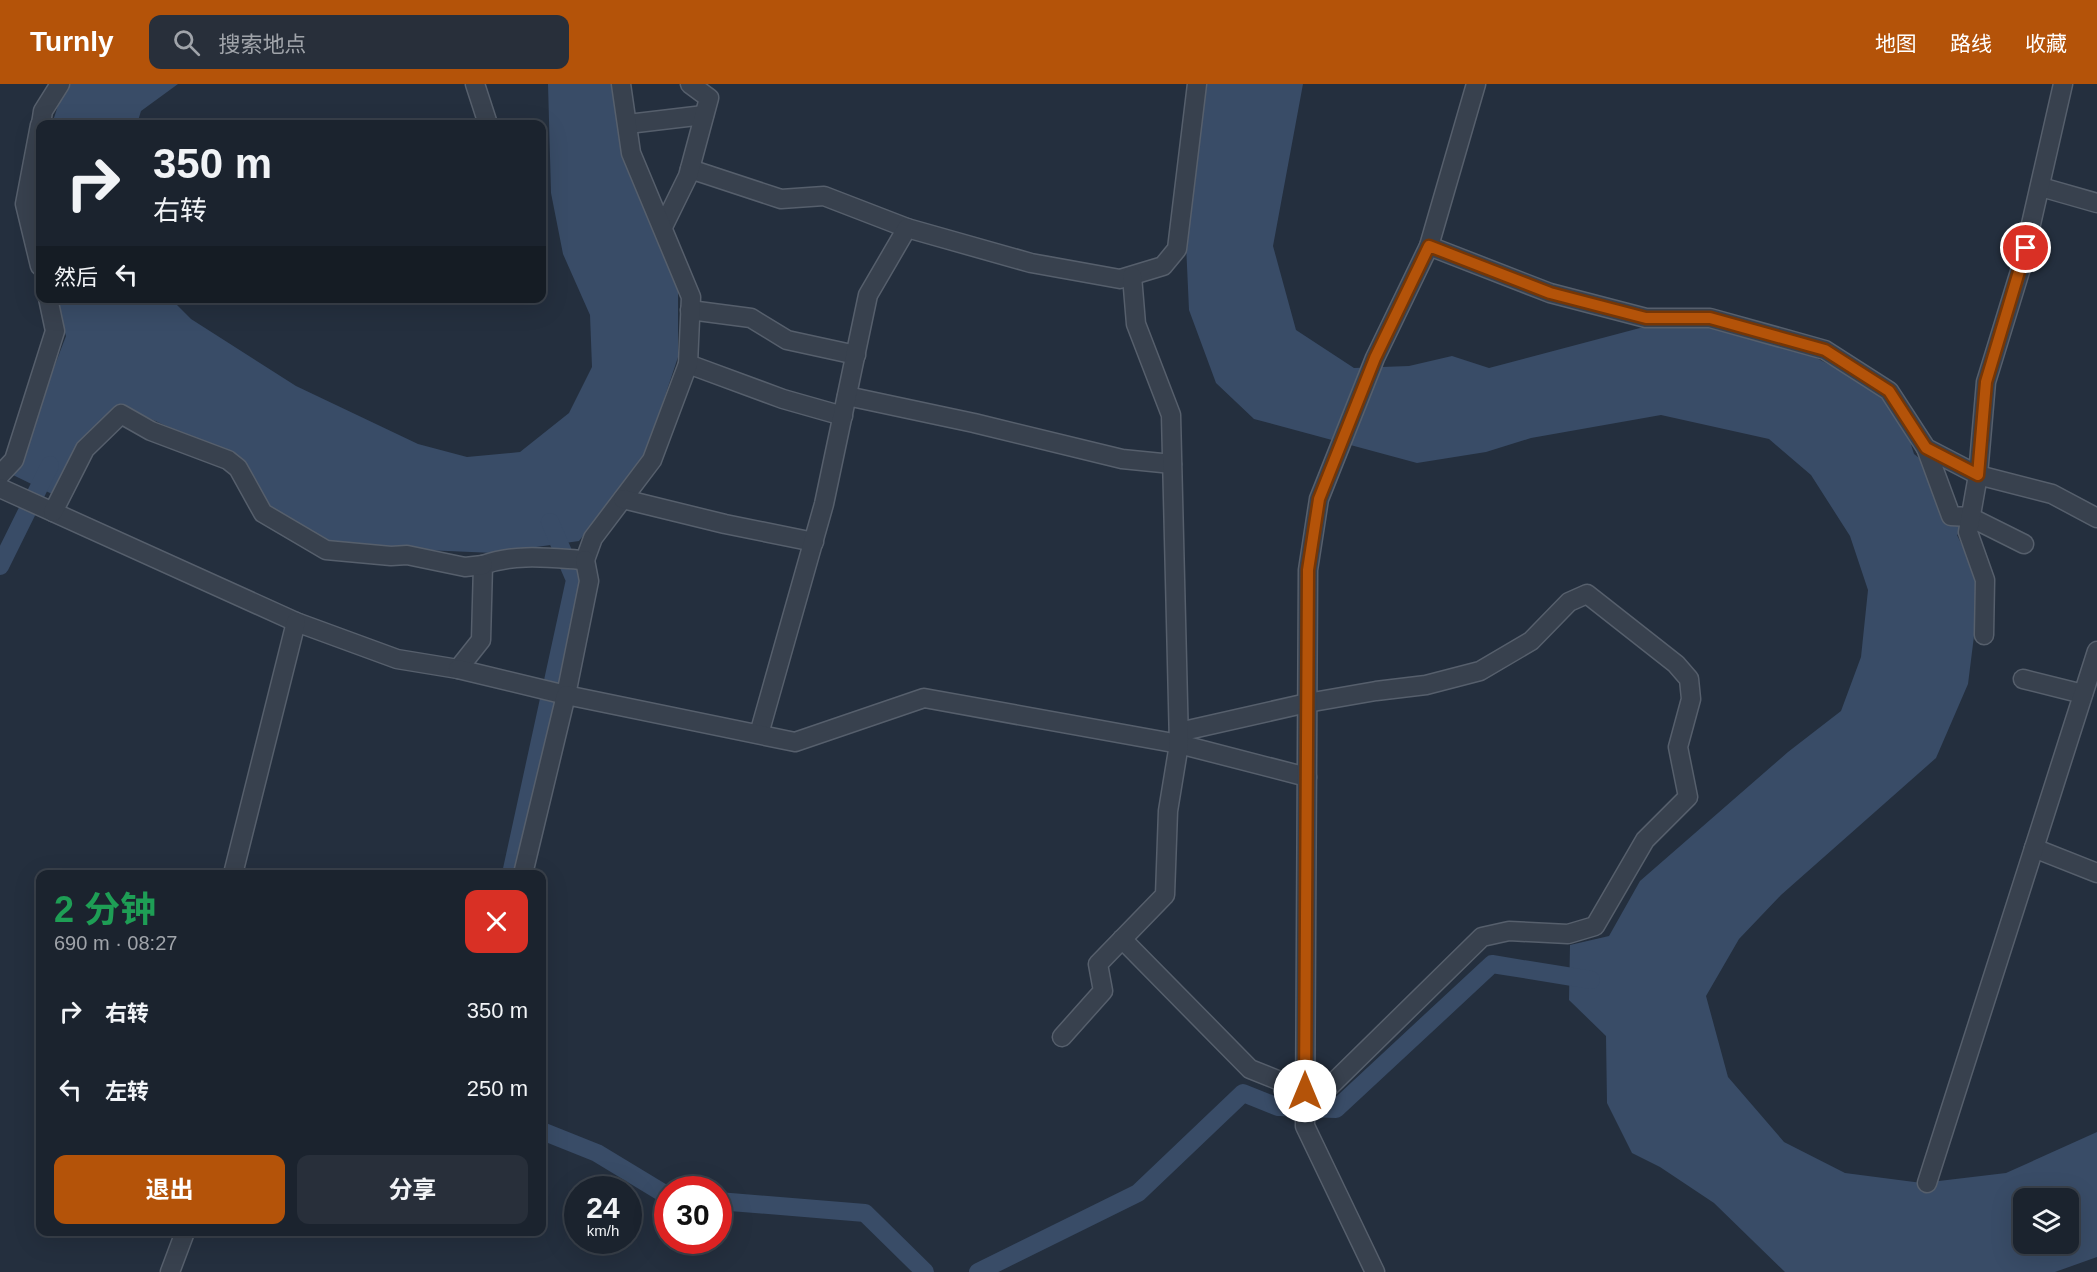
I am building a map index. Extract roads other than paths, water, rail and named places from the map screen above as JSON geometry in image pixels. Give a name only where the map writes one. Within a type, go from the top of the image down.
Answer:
[{"type":"street","points":[[42,120],[43,111],[60,84]]},
{"type":"street","points":[[475,84],[487,120]]},
{"type":"street","points":[[524,870],[566,694],[589,581],[585,560],[593,538],[652,460],[687,364],[691,297],[631,153],[621,84]]},
{"type":"street","points":[[663,227],[690,169],[709,98],[690,84]]},
{"type":"street","points":[[690,169],[782,199],[824,196],[907,228],[1031,262],[1120,279],[1163,266],[1177,249],[1197,84]]},
{"type":"street","points":[[1375,1272],[1305,1126],[1308,570],[1319,499],[1375,358],[1429,246],[1476,84]]},
{"type":"street","points":[[1984,635],[1986,580],[1968,532],[1978,475],[1986,382],[2021,268],[2063,84]]},
{"type":"street","points":[[628,124],[704,115]]},
{"type":"street","points":[[36,150],[25,204],[36,249]]},
{"type":"street","points":[[2041,187],[2097,203]]},
{"type":"street","points":[[759,734],[824,504],[868,295],[907,228]]},
{"type":"street","points":[[1429,246],[1560,296],[1646,318],[1710,318],[1825,350],[1889,391],[1926,448],[1951,516],[1970,518],[2024,544]]},
{"type":"street","points":[[1062,1037],[1103,991],[1098,964],[1165,895],[1168,811],[1179,738],[1171,415],[1136,324],[1132,276]]},
{"type":"street","points":[[0,475],[14,459],[55,331],[49,303]]},
{"type":"street","points":[[690,310],[751,318],[787,340],[856,355]]},
{"type":"street","points":[[687,364],[783,399],[843,416]]},
{"type":"street","points":[[847,396],[974,423],[1122,459],[1172,464]]},
{"type":"street","points":[[48,510],[85,449],[121,414],[152,431],[228,460],[238,468],[262,513],[326,550],[391,556],[407,555],[465,567],[483,565],[501,559],[526,557],[585,560]]},
{"type":"street","points":[[1926,448],[1978,475],[2052,494],[2097,518]]},
{"type":"street","points":[[6,491],[296,622],[397,659],[458,669],[795,742],[924,698],[1179,738],[1307,777]]},
{"type":"street","points":[[623,499],[724,524],[814,542]]},
{"type":"street","points":[[458,669],[481,640],[483,565]]},
{"type":"street","points":[[1122,939],[1250,1069],[1305,1091],[1326,1090],[1482,937],[1509,931],[1568,934],[1595,926],[1645,840],[1688,796],[1678,747],[1691,699],[1689,679],[1676,664],[1587,594],[1569,602],[1531,640],[1480,671],[1426,685],[1307,703],[1179,738]]},
{"type":"street","points":[[234,870],[296,622]]},
{"type":"street","points":[[1927,1183],[2097,651]]},
{"type":"street","points":[[2023,679],[2083,694]]},
{"type":"street","points":[[2034,848],[2097,873]]},
{"type":"street","points":[[170,1272],[184,1236]]},
{"type":"water","points":[[65,84],[178,84],[141,111],[138,120],[53,120]]},
{"type":"water","points":[[548,84],[614,84],[678,279],[678,357],[645,456],[579,541],[494,553],[402,549],[324,540],[273,512],[233,456],[122,406],[52,494],[13,475],[66,336],[56,303],[175,303],[191,319],[296,386],[418,444],[467,457],[520,452],[569,413],[592,367],[590,315],[563,254],[551,193]]},
{"type":"water","points":[[1200,84],[1303,84],[1273,246],[1296,330],[1354,368],[1409,366],[1452,356],[1489,368],[1640,328],[1697,324],[1807,353],[1877,390],[1908,435],[1914,454],[1931,467],[1965,529],[1957,535],[1972,565],[1980,588],[1968,684],[1936,758],[1781,895],[1739,939],[1706,996],[1728,1077],[1784,1142],[1845,1173],[1922,1183],[2006,1173],[2097,1132],[2097,1257],[2055,1272],[1785,1272],[1714,1203],[1660,1167],[1632,1153],[1607,1103],[1606,1036],[1569,1000],[1570,945],[1609,936],[1640,881],[1788,752],[1841,711],[1861,657],[1868,590],[1850,536],[1811,475],[1769,439],[1661,415],[1531,438],[1486,452],[1417,463],[1254,419],[1216,383],[1189,310],[1186,244]]},
{"type":"waterway","points":[[0,566],[50,465]]},
{"type":"waterway","points":[[512,870],[575,580],[550,522]]},
{"type":"waterway","points":[[978,1272],[1138,1193],[1243,1093],[1278,1107],[1336,1109],[1492,964],[1591,980]]},
{"type":"waterway","points":[[546,1133],[597,1153],[654,1188]]},
{"type":"waterway","points":[[732,1202],[865,1213],[925,1272]]}]
